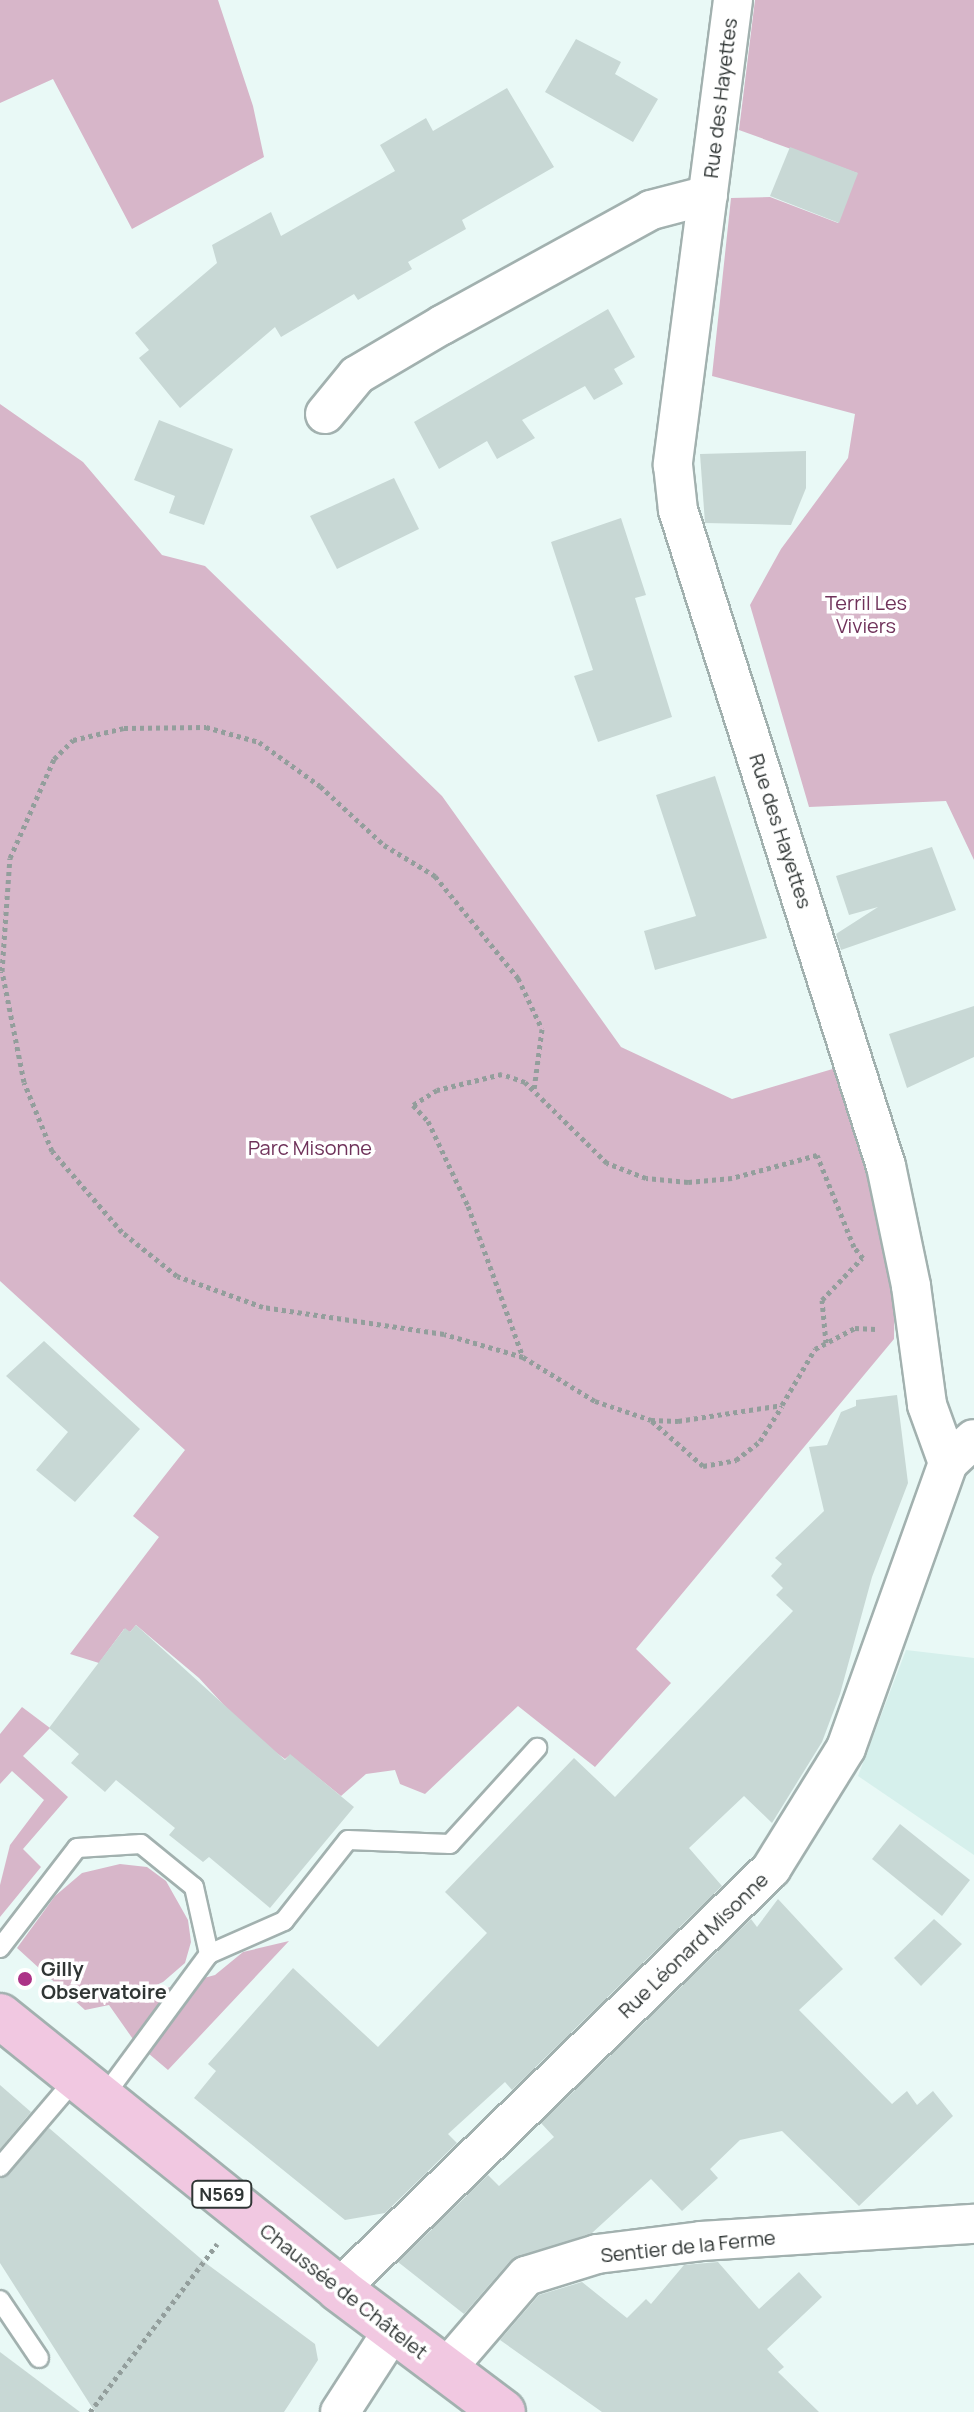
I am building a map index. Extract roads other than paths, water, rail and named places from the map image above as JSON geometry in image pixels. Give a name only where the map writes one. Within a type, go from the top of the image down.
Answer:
[{"type":"main road","name":"Chaussée de Châtelet","points":[[0,2016],[339,2289],[503,2412]]},
{"type":"street","name":"Rue des Hayettes","points":[[733,0],[673,465],[678,510],[886,1166],[904,1250],[927,1405],[961,1451]]},
{"type":"street","name":"Rue des Hayettes","points":[[325,414],[357,375],[442,325],[651,210],[708,195]]},
{"type":"street","name":"Rue Léonard Misonne","points":[[339,2289],[771,1869],[846,1748],[961,1451]]},
{"type":"street","name":"Sentier de la Ferme","points":[[446,2369],[526,2276],[597,2254],[701,2241],[974,2224]]},
{"type":"street","points":[[340,2412],[393,2330]]},
{"type":"lane","points":[[0,2167],[89,2088],[209,1954],[284,1921],[348,1840],[450,1844],[537,1748]]},
{"type":"lane","points":[[0,1948],[77,1848],[141,1844],[194,1887],[209,1954]]},
{"type":"lane","points":[[0,2300],[39,2358]]},
{"type":"place","name":"Gilly Observatoire","points":[[25,1979]]},
{"type":"park label","name":"Terril Les Viviers","points":[[866,614]]},
{"type":"park label","name":"Parc Misonne","points":[[310,1147]]}]
